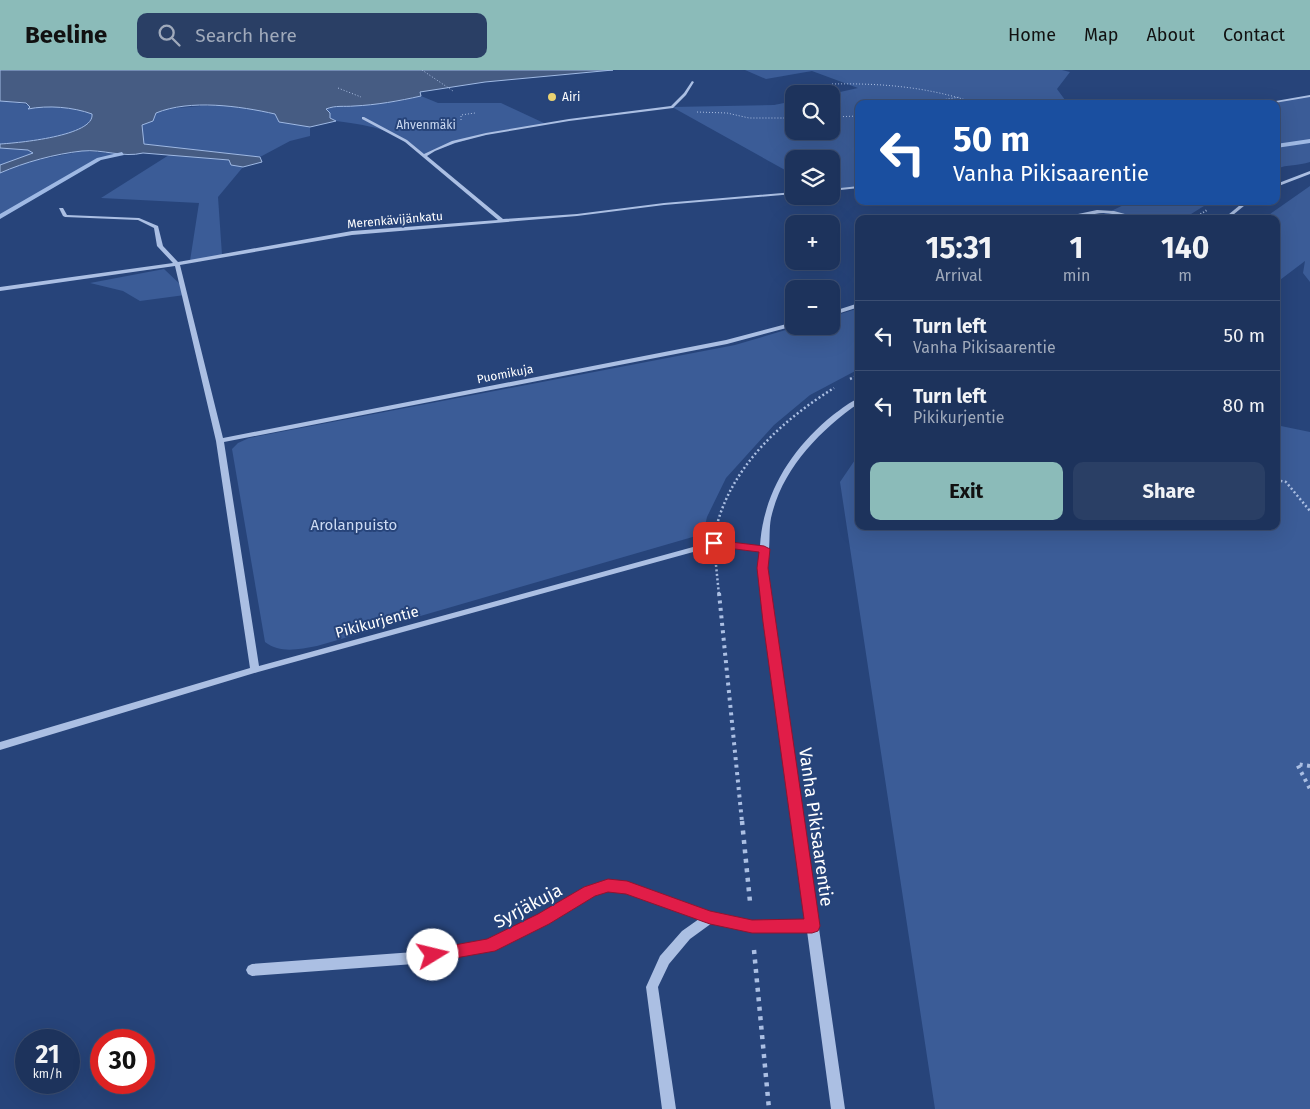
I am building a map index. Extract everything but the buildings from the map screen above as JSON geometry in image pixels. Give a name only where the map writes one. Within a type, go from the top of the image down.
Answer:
[{"type":"street","points":[[672,107],[685,94],[692,82]]},
{"type":"street","points":[[1280,101],[1310,96]]},
{"type":"street","points":[[424,156],[446,145],[487,134],[618,113],[672,107],[679,111]]},
{"type":"street","points":[[363,118],[406,141],[502,221]]},
{"type":"street","points":[[1280,184],[1310,172]]},
{"type":"street","points":[[840,189],[855,187]]},
{"type":"street","name":"Merenkävijänkatu","points":[[0,289],[177,264],[352,233],[502,221],[785,194]]},
{"type":"street","points":[[1230,215],[1243,205]]},
{"type":"street","points":[[61,209],[65,216],[139,219],[156,227],[160,246],[177,264],[220,441],[255,670]]},
{"type":"street","points":[[1079,215],[1100,212],[1118,215]]},
{"type":"street","points":[[840,311],[855,306]]},
{"type":"street","name":"Puomikuja","points":[[220,441],[727,342],[785,326]]},
{"type":"street","name":"Vanha Pikisaarentie","points":[[838,1109],[762,568],[768,516],[786,472],[805,446],[831,418],[855,403]]},
{"type":"street","name":"Pikikurjentie","points":[[0,746],[255,670],[714,543],[764,549]]},
{"type":"street","name":"Syrjäkuja","points":[[252,970],[414,958],[490,946],[544,919],[589,892],[608,886],[627,887],[710,918],[752,926],[812,926]]},
{"type":"street","points":[[669,1109],[652,987],[664,960],[686,935],[710,918]]},
{"type":"path","points":[[422,70],[453,91]]},
{"type":"path","points":[[832,84],[872,84],[911,87],[968,100]]},
{"type":"path","points":[[942,100],[961,97]]},
{"type":"path","points":[[679,111],[727,113],[749,118],[785,118]]},
{"type":"path","points":[[840,117],[855,116]]},
{"type":"path","points":[[845,382],[855,377]]},
{"type":"path","points":[[769,1109],[714,543],[720,509],[737,478],[783,424],[816,398],[838,385]]},
{"type":"path","points":[[1280,481],[1286,482],[1310,511]]},
{"type":"path","points":[[1310,766],[1298,764],[1310,788]]},
{"type":"green space","points":[[745,70],[1062,70],[1070,72],[1057,89],[1065,100],[855,100],[855,187],[840,189],[840,150],[785,150],[785,170],[672,107],[774,105],[785,103],[785,140],[840,140],[840,92],[858,88],[812,71],[766,79]]},
{"type":"green space","name":"Ahvenmäki","points":[[421,96],[438,103],[501,103],[546,124],[468,139],[424,156],[402,140],[383,130],[336,121],[329,117],[326,108],[400,101]]},
{"type":"green space","points":[[1310,96],[1310,162],[1280,168],[1280,101]]},
{"type":"green space","points":[[0,100],[35,106],[28,109],[60,107],[92,114],[90,122],[69,133],[37,140],[0,144]]},
{"type":"green space","points":[[201,106],[240,106],[275,114],[280,122],[310,127],[310,136],[290,141],[260,157],[144,144],[141,125],[153,121],[156,113],[165,109]]},
{"type":"green space","points":[[0,148],[28,150],[34,153],[0,165]]},
{"type":"green space","points":[[83,151],[122,154],[99,159],[0,217],[0,173],[22,163]]},
{"type":"green space","points":[[169,155],[230,160],[231,165],[243,167],[218,197],[222,255],[190,261],[199,203],[101,198]]},
{"type":"green space","points":[[1310,186],[1310,282],[1303,273],[1305,261],[1280,280],[1280,215],[1269,215]]},
{"type":"green space","points":[[1124,205],[1206,205],[1189,215],[1098,215]]},
{"type":"green space","points":[[164,269],[183,287],[185,295],[140,301],[123,291],[90,283]]},
{"type":"green space","name":"Arolanpuisto","points":[[855,309],[855,371],[810,395],[774,425],[726,478],[707,517],[703,534],[317,646],[284,649],[271,646],[265,642],[232,449],[238,443],[249,438],[735,345],[785,330],[785,335],[840,335],[840,314]]},
{"type":"green space","points":[[1280,426],[1310,432],[1310,1109],[935,1109],[840,482],[855,460],[855,530],[1280,530]]},
{"type":"shaded area","points":[[0,70],[613,70],[485,82],[420,92],[421,96],[388,102],[333,107],[326,109],[330,113],[330,118],[336,121],[310,127],[279,122],[275,114],[246,108],[215,105],[184,106],[156,113],[153,121],[142,125],[144,144],[260,157],[262,162],[243,167],[231,165],[229,160],[143,153],[128,155],[82,151],[40,159],[0,173],[0,165],[33,153],[28,150],[0,148],[0,144],[37,140],[69,133],[90,122],[92,114],[60,107],[28,109],[30,107],[26,103],[0,101]]},
{"type":"waterway","points":[[1280,145],[1310,141]]},
{"type":"waterway","points":[[0,217],[99,159],[122,154]]},
{"type":"place","name":"Airi","points":[[552,97]]},
{"type":"route","points":[[433,955],[490,946],[544,919],[589,892],[608,886],[627,887],[710,918],[752,926],[812,926],[762,568],[764,549],[714,543]]}]
